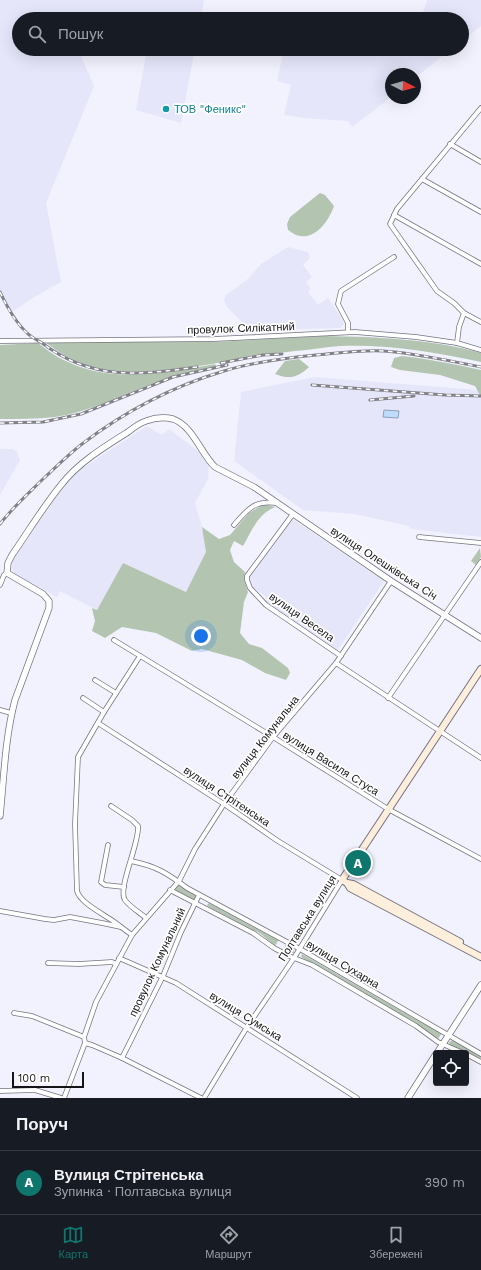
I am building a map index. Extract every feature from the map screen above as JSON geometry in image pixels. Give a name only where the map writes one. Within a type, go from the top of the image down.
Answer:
[{"type":"main road","name":"Полтавська вулиця","points":[[344,882],[388,809],[481,669]]},
{"type":"main road","name":"вулиця Стрітенська","points":[[344,882],[353,884],[481,953]]},
{"type":"main road","name":"вулиця Стрітенська","points":[[344,882],[350,888],[481,957]]},
{"type":"street","points":[[481,108],[396,210],[390,222],[390,226],[437,291],[454,303],[464,313],[481,322]]},
{"type":"street","points":[[450,144],[481,162]]},
{"type":"street","points":[[422,179],[481,212]]},
{"type":"street","points":[[394,215],[481,264]]},
{"type":"street","points":[[348,332],[348,323],[338,304],[341,291],[394,257]]},
{"type":"street","points":[[457,343],[459,327],[464,313]]},
{"type":"street","name":"провулок Силікатний","points":[[0,342],[214,339],[348,332],[416,337],[457,343],[481,350]]},
{"type":"street","name":"вулиця Олешківська Січ","points":[[7,573],[7,566],[12,555],[60,485],[74,470],[145,421],[155,418],[173,419],[182,425],[195,439],[215,467],[254,487],[391,581],[481,638]]},
{"type":"street","points":[[234,525],[247,511],[262,502],[278,503]]},
{"type":"street","name":"вулиця Весела","points":[[293,514],[247,576],[248,585],[266,605],[276,613],[341,656]]},
{"type":"street","points":[[419,537],[481,543]]},
{"type":"street","points":[[388,698],[481,562]]},
{"type":"street","points":[[0,585],[4,575],[7,573],[43,594],[49,601],[47,616],[11,713],[3,773],[0,816]]},
{"type":"street","name":"вулиця Комунальна","points":[[85,1043],[84,1037],[96,1002],[132,935],[179,881],[196,849],[224,804],[273,737],[336,663],[391,581]]},
{"type":"street","name":"вулиця Василя Стуса","points":[[114,640],[388,809],[481,859]]},
{"type":"street","points":[[132,935],[82,900],[77,891],[75,824],[78,756],[140,656]]},
{"type":"street","points":[[336,663],[481,758]]},
{"type":"street","points":[[95,680],[116,693]]},
{"type":"street","points":[[83,698],[104,712]]},
{"type":"street","points":[[0,710],[11,713]]},
{"type":"street","name":"вулиця Стрітенська","points":[[98,723],[344,882]]},
{"type":"street","points":[[111,806],[132,820],[138,826],[123,895],[124,899],[146,918]]},
{"type":"street","points":[[108,845],[102,883],[124,887]]},
{"type":"street","name":"вулиця Сухарна","points":[[131,861],[152,866],[179,881],[199,895],[300,949],[481,1054]]},
{"type":"street","name":"Полтавська вулиця","points":[[203,1098],[247,1027],[344,882]]},
{"type":"street","name":"вулиця Сухарна","points":[[170,890],[253,933],[274,948],[312,965],[416,1026],[442,1044],[456,1050]]},
{"type":"street","name":"провулок Комунальний","points":[[122,1058],[163,976],[199,895]]},
{"type":"street","points":[[0,911],[50,920],[66,917],[77,918],[121,927]]},
{"type":"street","name":"вулиця Сумська","points":[[119,958],[176,983],[357,1098]]},
{"type":"street","points":[[48,963],[79,964],[112,962],[116,964]]},
{"type":"street","points":[[438,1050],[481,985]]},
{"type":"street","points":[[14,1013],[32,1016],[84,1037]]},
{"type":"street","points":[[0,1091],[35,1090],[63,1098],[85,1043],[122,1058],[203,1098]]},
{"type":"street","points":[[469,1056],[481,1062]]},
{"type":"street","points":[[408,1098],[433,1059]]},
{"type":"shaded area","points":[[0,0],[204,0],[202,12],[12,12],[12,56],[81,56],[94,86],[46,203],[61,282],[12,312],[3,296],[0,297]]},
{"type":"shaded area","points":[[427,0],[481,0],[481,26],[469,35],[469,12],[423,12]]},
{"type":"shaded area","points":[[146,56],[194,56],[181,123],[136,110]]},
{"type":"shaded area","points":[[282,56],[442,56],[421,73],[421,68],[385,68],[385,102],[352,127],[348,121],[284,115],[291,85],[277,81]]},
{"type":"shaded area","points":[[288,247],[308,252],[310,258],[303,265],[312,277],[306,282],[311,289],[308,292],[318,305],[328,298],[344,324],[340,328],[261,330],[243,323],[227,307],[224,300],[225,296],[249,278],[261,264]]},
{"type":"shaded area","points":[[315,377],[478,390],[481,397],[481,537],[411,529],[409,526],[354,514],[303,510],[234,461],[241,392]]},
{"type":"shaded area","points":[[147,426],[162,435],[169,429],[202,454],[209,466],[208,479],[195,503],[207,552],[186,592],[123,563],[97,610],[60,591],[57,597],[14,573],[12,568],[13,560],[63,487],[75,473]]},
{"type":"shaded area","points":[[0,449],[13,449],[17,452],[20,460],[0,495]]},
{"type":"shaded area","points":[[291,518],[384,581],[337,651],[277,612],[267,602],[266,597],[250,585],[250,575]]},
{"type":"green space","points":[[320,193],[325,195],[334,206],[325,223],[315,233],[309,235],[296,235],[288,230],[287,224],[290,217]]},
{"type":"green space","points":[[325,336],[384,338],[462,348],[481,353],[481,362],[411,350],[375,346],[340,346],[255,355],[211,364],[172,369],[154,371],[121,371],[90,366],[60,353],[45,342],[214,342]]},
{"type":"green space","points":[[38,343],[59,357],[80,367],[101,372],[146,374],[169,372],[215,364],[216,366],[159,381],[92,408],[68,415],[41,418],[0,419],[0,345]]},
{"type":"green space","points":[[402,356],[481,370],[481,397],[475,386],[440,375],[400,370],[391,367],[394,358]]},
{"type":"green space","points":[[299,359],[309,367],[298,375],[285,377],[275,374],[285,361]]},
{"type":"green space","points":[[264,504],[275,507],[260,518],[243,546],[234,541],[230,550],[234,562],[245,572],[244,579],[248,592],[244,602],[240,633],[249,644],[262,648],[288,668],[290,673],[286,680],[265,673],[242,660],[202,649],[192,651],[156,633],[122,627],[105,638],[92,631],[95,621],[92,608],[97,610],[123,563],[186,592],[206,552],[202,527],[219,539],[230,535],[249,513]]},
{"type":"green space","points":[[480,548],[481,557],[476,565],[471,561]]},
{"type":"green space","points":[[177,886],[180,886],[195,895],[196,898],[194,900],[178,892],[175,889]]},
{"type":"green space","points":[[209,903],[279,939],[275,946],[261,934],[209,907],[207,905]]},
{"type":"green space","points":[[287,943],[294,948],[294,953],[289,953],[283,950]]},
{"type":"green space","points":[[302,954],[442,1033],[438,1039],[414,1023],[301,957]]},
{"type":"green space","points":[[453,1040],[481,1056],[481,1059],[469,1054],[469,1050],[460,1050],[450,1046],[449,1042]]},
{"type":"water","points":[[384,410],[399,411],[398,418],[383,417]]},
{"type":"railway","points":[[0,292],[8,309],[23,329],[61,355],[79,364],[116,372],[136,373],[197,367]]},
{"type":"railway","points":[[0,524],[44,478],[72,452],[98,432],[150,401],[205,377],[247,365],[281,359],[366,351],[383,351],[408,354],[481,367]]},
{"type":"railway","points":[[221,363],[263,355],[282,354]]},
{"type":"railway","points":[[0,423],[43,422],[81,414],[173,377],[227,365]]},
{"type":"railway","points":[[312,385],[445,395],[481,396]]},
{"type":"railway","points":[[370,400],[414,396]]},
{"type":"place","name":"ТОВ \"Феникс\"","points":[[166,109]]},
{"type":"place","name":"Вулиця Стрітенська","points":[[358,863]]}]
